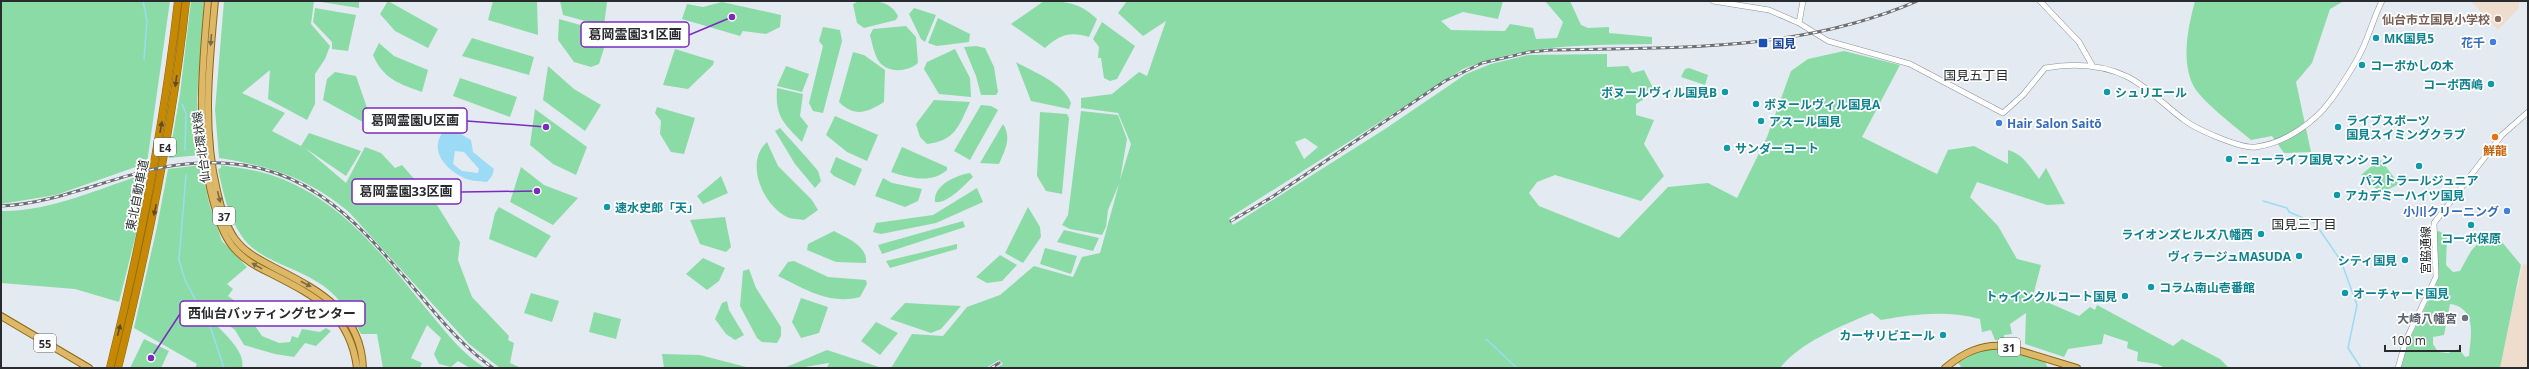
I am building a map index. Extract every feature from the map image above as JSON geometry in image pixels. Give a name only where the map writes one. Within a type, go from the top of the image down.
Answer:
[{"type":"highway","name":"東北自動車道","points":[[110,368],[129,289],[163,112],[178,1]]},
{"type":"highway","name":"東北自動車道","points":[[118,368],[137,292],[156,203],[169,127],[186,1]]},
{"type":"main road","name":"仙台北環状線","points":[[208,1],[201,86],[201,129],[206,172],[224,234],[246,260],[312,295],[330,309],[350,338],[357,368]]},
{"type":"main road","name":"仙台北環状線","points":[[215,1],[208,80],[207,123],[212,170],[227,224],[236,240],[247,252],[318,290],[335,304],[355,334],[362,352],[364,368]]},
{"type":"main road","name":"55","points":[[1,316],[89,368]]},
{"type":"main road","name":"31","points":[[1945,368],[1969,351],[1994,345],[2004,346],[2077,368]]},
{"type":"street","points":[[1713,1],[1769,10],[1798,23],[1828,41],[1891,58],[1925,70],[2003,114],[2023,96],[2045,68],[2092,65],[2126,76],[2142,85],[2184,120],[2197,127],[2235,143],[2255,147],[2291,134],[2304,127],[2330,100],[2359,56],[2382,1]]},
{"type":"street","points":[[1798,23],[1803,1]]},
{"type":"street","points":[[2040,1],[2079,42],[2092,65]]},
{"type":"street","name":"宮脇通線","points":[[2398,368],[2406,340],[2435,281],[2434,222],[2502,135],[2528,112]]},
{"type":"shaded area","name":"仙台市立国見小学校","points":[[2471,1],[2519,1],[2519,8],[2498,30]]},
{"type":"shaded area","points":[[2523,264],[2528,265],[2528,368],[2498,368]]},
{"type":"green space","points":[[1,1],[170,1],[147,163],[56,195],[1,204]]},
{"type":"green space","points":[[191,1],[204,1],[197,100],[200,155],[169,158],[180,94]]},
{"type":"green space","points":[[224,1],[314,1],[311,24],[330,46],[325,59],[315,74],[315,104],[307,120],[268,99],[270,70],[242,93],[285,113],[272,131],[301,146],[309,133],[361,151],[346,176],[305,148],[346,183],[365,147],[381,153],[395,168],[402,165],[437,205],[460,242],[458,260],[472,297],[509,336],[508,340],[514,343],[510,363],[521,368],[500,368],[469,344],[349,212],[334,200],[319,190],[288,175],[255,165],[219,158],[215,110]]},
{"type":"green space","points":[[315,1],[359,1],[359,8]]},
{"type":"green space","points":[[388,1],[438,29],[428,48],[395,31],[380,14]]},
{"type":"green space","points":[[493,1],[537,1],[538,35],[488,20]]},
{"type":"green space","points":[[560,1],[607,2],[604,26],[563,15]]},
{"type":"green space","points":[[859,1],[882,2],[891,7],[898,16],[896,20],[864,28],[857,23],[853,4]]},
{"type":"green space","points":[[1044,1],[1066,2],[1085,9],[1097,19],[1089,37],[1076,34],[1065,35],[1055,40],[1045,48],[1011,24]]},
{"type":"green space","points":[[1127,1],[1503,1],[1498,19],[1463,12],[1441,21],[1451,30],[1505,31],[1510,24],[1533,28],[1536,39],[1557,38],[1563,22],[1545,1],[1570,1],[1581,25],[1588,28],[1609,27],[1609,33],[1652,37],[1652,44],[1580,46],[1533,50],[1486,61],[1463,69],[1229,218],[1233,225],[1385,129],[1466,74],[1491,64],[1528,55],[1607,54],[1607,67],[1628,66],[1632,73],[1644,70],[1655,92],[1636,104],[1636,115],[1654,120],[1644,144],[1664,176],[1641,201],[1555,175],[1537,182],[1529,193],[1539,206],[1619,238],[1668,187],[1708,183],[1737,198],[1767,137],[1791,71],[1808,59],[1844,51],[1900,65],[1862,137],[1937,174],[1948,150],[1974,146],[2008,164],[2008,150],[2013,152],[2026,162],[2039,179],[2046,168],[2065,204],[2047,205],[1977,182],[1970,197],[1998,226],[2017,259],[2041,265],[2033,296],[2079,316],[2090,307],[2095,310],[2097,305],[2173,346],[2182,339],[2220,359],[2229,368],[2165,368],[2157,364],[2137,361],[2138,352],[2127,348],[2128,342],[2104,334],[2102,344],[2068,349],[2064,357],[2025,344],[2026,313],[2010,324],[2012,334],[2004,335],[2004,340],[1995,340],[1991,330],[1982,332],[1980,319],[1968,316],[1930,314],[1881,320],[1872,313],[1835,329],[1810,343],[1788,359],[1780,368],[996,368],[1003,364],[999,360],[986,368],[891,368],[912,334],[943,336],[967,307],[1000,295],[1034,266],[1073,277],[1082,257],[1100,253],[1119,184],[1108,210],[1106,227],[1102,235],[1070,229],[1062,225],[1068,215],[1081,111],[1118,115],[1127,139],[1120,180],[1131,144],[1118,113],[1081,108],[1081,98],[1112,94],[1139,72],[1147,76],[1166,21],[1143,36],[1118,13]],"holes":[[[1305,138],[1318,147],[1304,159],[1295,142]]]},
{"type":"green space","points":[[2195,1],[2344,1],[2330,9],[2312,63],[2296,82],[2311,152],[2284,153],[2272,136],[2251,140],[2211,106],[2197,91],[2189,75],[2187,65],[2188,32]]},
{"type":"green space","points":[[722,2],[781,15],[780,27],[766,34],[743,31],[740,36],[682,19],[687,4],[703,7]]},
{"type":"green space","points":[[315,8],[356,15],[348,51],[332,49],[332,42],[313,22]]},
{"type":"green space","points":[[914,8],[936,15],[925,42],[921,39],[909,14]]},
{"type":"green space","points":[[938,18],[970,34],[969,42],[937,46],[928,43]]},
{"type":"green space","points":[[559,19],[609,33],[599,64],[591,67],[574,62],[558,40]]},
{"type":"green space","points":[[1102,22],[1135,46],[1117,79],[1110,81],[1104,78],[1101,58],[1098,58],[1099,47],[1093,39]]},
{"type":"green space","points":[[906,26],[916,37],[918,63],[903,70],[886,68],[878,60],[870,35],[873,29]]},
{"type":"green space","points":[[823,27],[840,30],[842,41],[823,113],[813,111],[809,103],[823,46],[819,41]]},
{"type":"green space","points":[[472,38],[534,57],[529,75],[462,56]]},
{"type":"green space","points":[[379,43],[394,56],[428,70],[422,92],[393,80],[382,70],[373,55]]},
{"type":"green space","points":[[976,46],[985,48],[994,67],[998,92],[996,95],[981,95],[976,76],[964,47]]},
{"type":"green space","points":[[675,49],[714,61],[713,65],[688,89],[663,85]]},
{"type":"green space","points":[[955,49],[970,78],[971,97],[939,94],[924,69],[927,62]]},
{"type":"green space","points":[[853,52],[864,55],[885,70],[884,102],[862,112],[851,110],[839,102]]},
{"type":"green space","points":[[1016,62],[1047,79],[1062,90],[1071,103],[1069,109],[1031,101]]},
{"type":"green space","points":[[548,66],[574,89],[601,105],[585,131],[543,100]]},
{"type":"green space","points":[[786,66],[809,74],[802,92],[777,86]]},
{"type":"green space","points":[[1689,68],[1708,75],[1705,85],[1681,77],[1685,69]]},
{"type":"green space","points":[[335,72],[356,76],[373,125],[372,127],[323,100],[327,79]]},
{"type":"green space","points":[[460,78],[517,97],[510,117],[453,96]]},
{"type":"green space","points":[[777,88],[803,94],[800,116],[808,126],[802,142],[785,124],[779,112],[777,106]]},
{"type":"green space","points":[[934,100],[970,102],[959,125],[950,136],[944,140],[927,144],[920,137],[916,124]]},
{"type":"green space","points":[[981,105],[991,106],[998,110],[970,160],[954,151]]},
{"type":"green space","points":[[657,107],[695,118],[684,154],[671,152],[660,134],[661,121],[655,113]]},
{"type":"green space","points":[[535,109],[587,147],[576,175],[553,164],[530,145]]},
{"type":"green space","points":[[1040,112],[1067,114],[1069,118],[1062,194],[1046,191],[1037,176]]},
{"type":"green space","points":[[835,116],[878,135],[867,161],[847,152],[826,135]]},
{"type":"green space","points":[[1003,124],[1007,134],[1007,144],[999,164],[980,163]]},
{"type":"green space","points":[[780,128],[818,171],[821,181],[815,188],[795,164],[775,131]]},
{"type":"green space","points":[[767,142],[778,166],[812,200],[818,210],[804,220],[789,218],[780,212],[771,204],[765,194],[757,172],[757,161],[760,151]]},
{"type":"green space","points":[[902,147],[947,167],[947,170],[934,177],[927,178],[913,178],[891,172]]},
{"type":"green space","points":[[836,157],[862,169],[855,186],[834,176],[830,172]]},
{"type":"green space","points":[[2380,159],[2399,184],[2383,192],[2371,186],[2361,175]]},
{"type":"green space","points":[[201,165],[209,203],[222,241],[247,267],[227,284],[233,289],[228,296],[256,316],[251,320],[262,336],[279,343],[290,342],[292,336],[298,338],[302,329],[320,332],[326,328],[331,331],[316,346],[305,343],[294,357],[275,354],[244,345],[235,330],[209,311],[207,317],[236,347],[242,361],[242,368],[195,368],[197,364],[134,328],[157,227],[168,169]]},
{"type":"green space","points":[[221,165],[274,176],[298,186],[339,214],[358,230],[375,248],[453,340],[469,356],[486,368],[470,368],[458,361],[451,367],[439,364],[434,354],[441,338],[427,325],[411,358],[422,363],[420,368],[383,368],[377,334],[361,334],[342,303],[322,285],[305,275],[265,256],[248,243],[241,235],[236,228],[226,204],[218,169],[221,168]]},
{"type":"green space","points":[[521,167],[544,185],[578,198],[553,225],[510,202]]},
{"type":"green space","points":[[970,173],[973,177],[956,193],[945,200],[935,202],[935,196],[942,186],[959,176]]},
{"type":"green space","points":[[145,174],[138,226],[119,302],[75,289],[1,283],[1,211],[37,208],[74,198]]},
{"type":"green space","points":[[721,176],[728,193],[703,204],[697,196]]},
{"type":"green space","points":[[883,178],[892,183],[922,189],[918,201],[905,207],[875,196]]},
{"type":"green space","points":[[977,188],[983,202],[936,223],[881,234],[873,232],[876,223],[933,215]]},
{"type":"green space","points":[[499,207],[551,236],[536,258],[489,239],[495,213]]},
{"type":"green space","points":[[1028,207],[1040,227],[1041,237],[1023,263],[1005,253]]},
{"type":"green space","points":[[725,217],[731,247],[726,252],[700,244],[690,220]]},
{"type":"green space","points":[[963,221],[965,227],[882,254],[878,245]]},
{"type":"green space","points":[[1064,230],[1099,238],[1093,251],[1057,242]]},
{"type":"green space","points":[[834,231],[856,243],[860,247],[866,257],[866,263],[836,262],[807,250],[808,244]]},
{"type":"green space","name":"大崎八幡宮","points":[[2439,231],[2447,236],[2446,265],[2453,272],[2460,271],[2471,251],[2482,239],[2487,238],[2502,242],[2521,265],[2500,368],[2400,368],[2408,343],[2436,285],[2438,266],[2436,232]],"holes":[[[2450,304],[2465,311],[2471,331],[2469,356],[2465,357],[2459,349],[2448,353],[2438,352],[2433,344],[2433,337],[2444,335]]]},
{"type":"green space","points":[[957,244],[957,249],[890,268],[886,261]]},
{"type":"green space","points":[[1045,248],[1077,256],[1071,274],[1040,264]]},
{"type":"green space","points":[[1000,255],[1017,265],[1002,281],[987,283],[976,277]]},
{"type":"green space","points":[[703,258],[725,268],[719,281],[707,290],[686,274]]},
{"type":"green space","points":[[794,261],[828,277],[866,280],[867,284],[860,297],[838,299],[818,294],[778,276],[788,262]]},
{"type":"green space","points":[[749,269],[756,288],[781,327],[781,336],[777,343],[762,342],[757,338],[740,306],[743,271]]},
{"type":"green space","points":[[531,293],[559,301],[552,322],[524,313]]},
{"type":"green space","points":[[801,298],[828,307],[819,333],[801,338],[792,322]]},
{"type":"green space","points":[[727,301],[729,310],[744,335],[735,340],[726,334],[715,319],[722,303]]},
{"type":"green space","points":[[905,303],[961,306],[941,329],[931,333],[890,319]]},
{"type":"green space","points":[[594,312],[621,319],[616,339],[589,332]]},
{"type":"green space","points":[[876,322],[898,333],[880,355],[861,341]]},
{"type":"green space","points":[[144,339],[169,351],[161,368],[130,368]]},
{"type":"green space","points":[[2001,348],[2045,362],[2048,368],[1962,368],[1958,363],[1981,350]]},
{"type":"green space","points":[[827,350],[882,368],[827,368],[829,363],[799,368],[784,368]]},
{"type":"green space","points":[[662,354],[700,355],[750,368],[664,368]]},
{"type":"water","points":[[454,130],[471,140],[473,152],[494,169],[492,176],[487,182],[474,181],[464,178],[445,164],[438,152],[439,139],[443,132]],"holes":[[[455,151],[464,152],[479,169],[478,173],[462,171],[453,164]]]},
{"type":"waterway","points":[[143,1],[147,21],[144,59]]},
{"type":"waterway","points":[[182,104],[186,113],[185,150]]},
{"type":"waterway","points":[[186,175],[179,260],[185,280],[211,329],[224,368]]},
{"type":"waterway","points":[[2263,201],[2287,208],[2289,212],[2315,223],[2341,261],[2357,305],[2348,348],[2361,368]]},
{"type":"waterway","points":[[1486,339],[1517,368]]},
{"type":"railway","points":[[1231,221],[1272,197],[1445,81],[1482,63],[1529,52],[1551,50],[1691,47],[1737,44],[1783,38],[1828,30],[1873,18],[1917,1]]},
{"type":"railway","points":[[1,206],[25,204],[48,199],[162,167],[186,164],[227,163],[263,169],[295,181],[323,198],[349,218],[399,270],[456,336],[483,361],[493,368]]},
{"type":"railway","points":[[991,368],[999,363]]},
{"type":"place","name":"葛岡霊園31区画","points":[[732,17]]},
{"type":"place","name":"仙台市立国見小学校","points":[[2498,19]]},
{"type":"place","name":"MK国見5","points":[[2376,38]]},
{"type":"place","name":"花千","points":[[2493,42]]},
{"type":"place","name":"国見","points":[[1763,43]]},
{"type":"place","name":"コーポかしの木","points":[[2362,65]]},
{"type":"place","name":"コーポ西嶋","points":[[2491,84]]},
{"type":"place","name":"ボヌールヴィル国見B","points":[[1725,92]]},
{"type":"place","name":"シュリエール","points":[[2107,92]]},
{"type":"place","name":"ボヌールヴィル国見A","points":[[1756,104]]},
{"type":"place","name":"アスール国見","points":[[1761,121]]},
{"type":"place","name":"Hair Salon Saitō","points":[[1999,123]]},
{"type":"place","name":"葛岡霊園U区画","points":[[546,127]]},
{"type":"place","name":"ライブスポーツ 国見スイミングクラブ","points":[[2338,127]]},
{"type":"place","name":"鮮龍","points":[[2495,137]]},
{"type":"place","name":"サンダーコート","points":[[1727,148]]},
{"type":"place","name":"ニューライフ国見マンション","points":[[2229,159]]},
{"type":"place","name":"パストラールジュニア","points":[[2419,166]]},
{"type":"place","name":"葛岡霊園33区画","points":[[537,191]]},
{"type":"place","name":"アカデミーハイツ国見","points":[[2337,195]]},
{"type":"place","name":"速水史郎「天」","points":[[607,207]]},
{"type":"place","name":"小川クリーニング","points":[[2507,211]]},
{"type":"place","name":"コーポ保原","points":[[2471,225]]},
{"type":"place","name":"ライオンズヒルズ八幡西","points":[[2261,234]]},
{"type":"place","name":"ヴィラージュMASUDA","points":[[2299,256]]},
{"type":"place","name":"シティ国見","points":[[2405,260]]},
{"type":"place","name":"コラム南山壱番館","points":[[2151,287]]},
{"type":"place","name":"オーチャード国見","points":[[2345,293]]},
{"type":"place","name":"トゥインクルコート国見","points":[[2125,296]]},
{"type":"place","name":"大崎八幡宮","points":[[2465,318]]},
{"type":"place","name":"カーサリビエール","points":[[1943,335]]},
{"type":"place","name":"西仙台バッティングセンター","points":[[151,358]]},
{"type":"district","name":"国見五丁目","points":[[1976,75]]},
{"type":"district","name":"国見三丁目","points":[[2304,224]]}]
